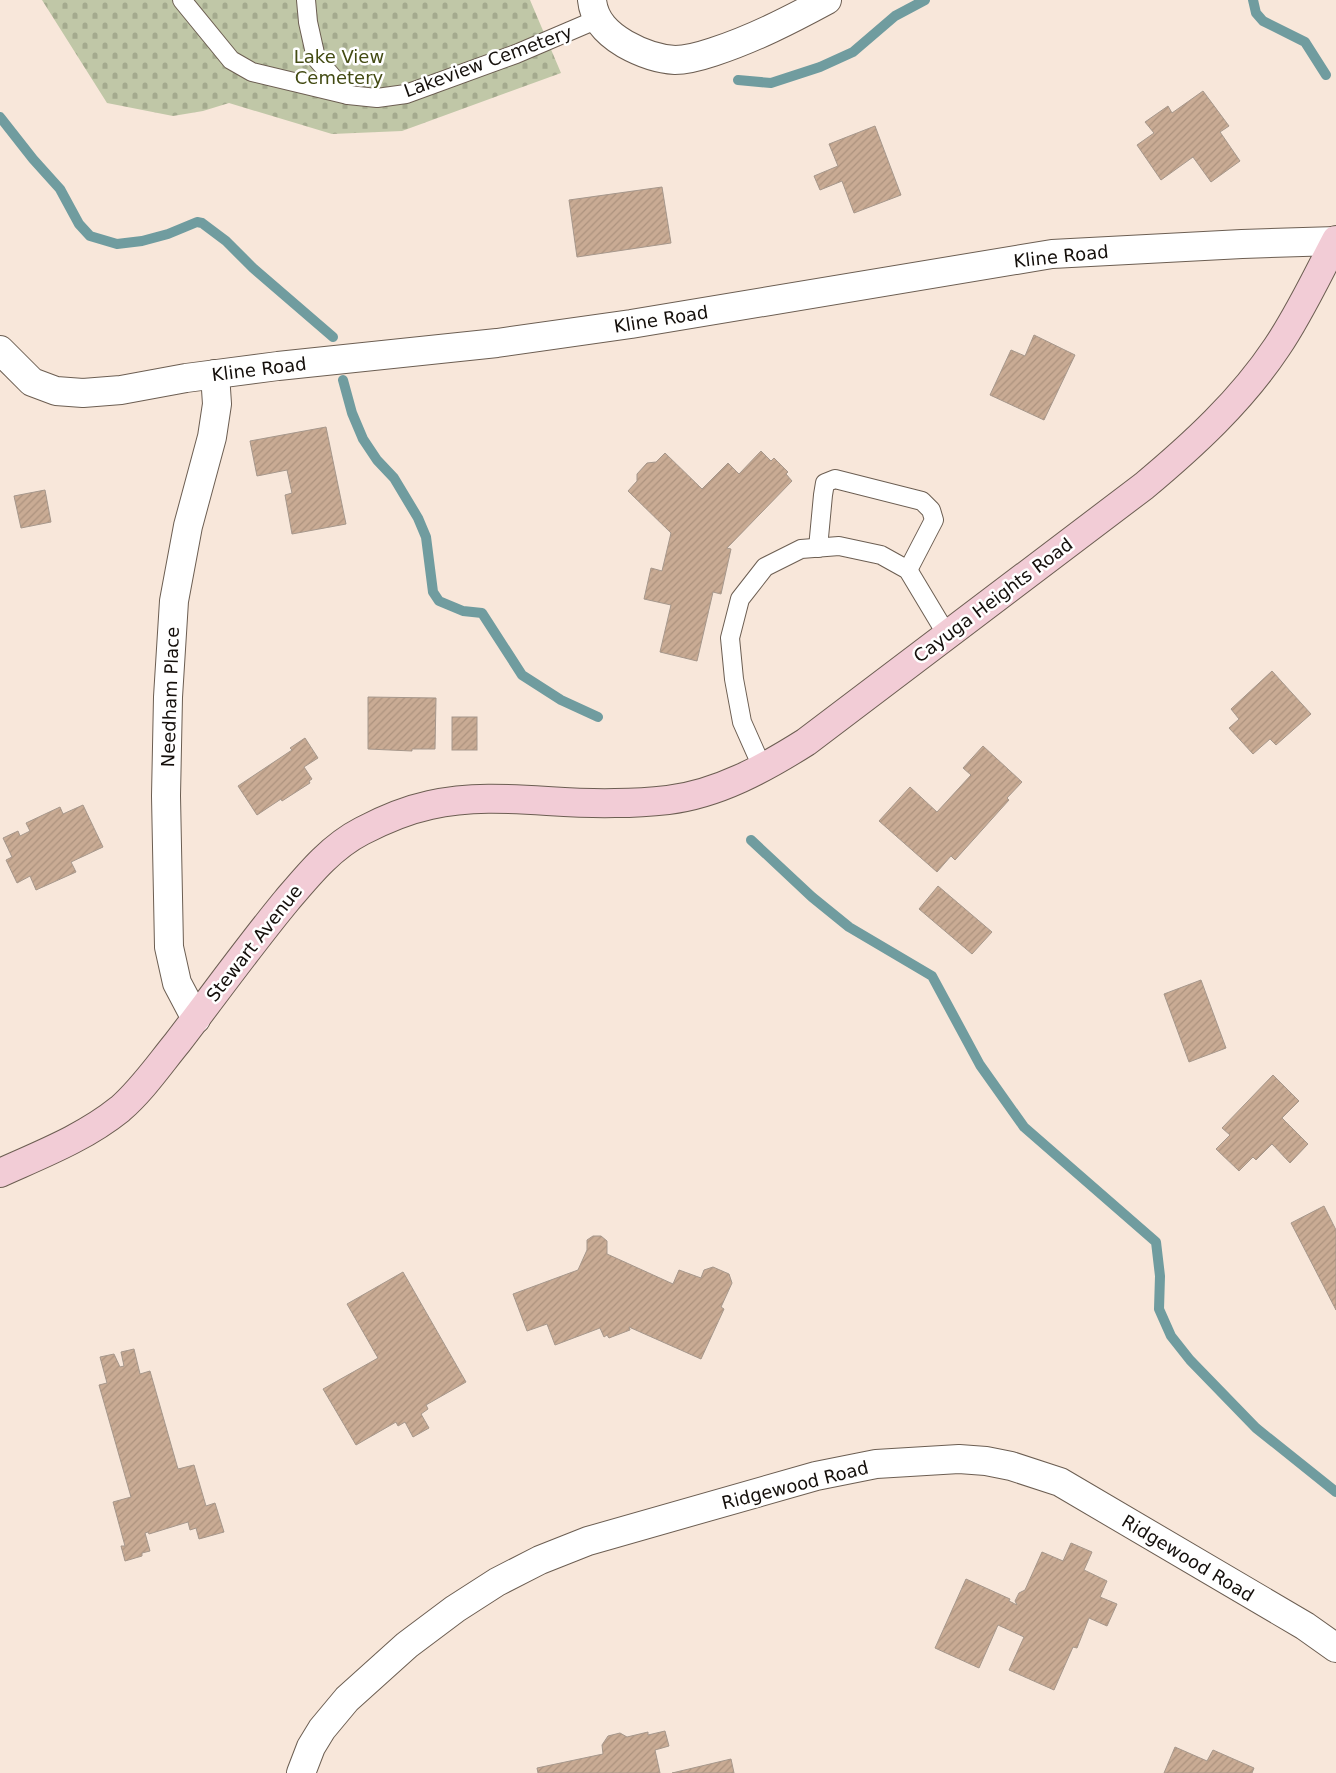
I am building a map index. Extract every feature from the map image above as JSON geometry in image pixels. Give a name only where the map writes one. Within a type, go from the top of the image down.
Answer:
[{"type":"street","points":[[595,10],[615,38],[638,51],[652,56],[676,60],[701,56],[746,41],[827,0]]},
{"type":"street","name":"Kline Road","points":[[0,350],[32,382],[56,391],[83,393],[121,390],[215,374],[526,339],[631,324],[1052,254],[1336,241]]},
{"type":"street","name":"Cayuga Heights Road","points":[[549,800],[614,804],[670,800],[728,784],[782,757],[806,742],[1144,486],[1192,445],[1237,398],[1277,347],[1309,294],[1336,241]]},
{"type":"street","name":"Needham Place","points":[[196,1019],[177,983],[169,947],[166,796],[168,697],[174,601],[188,526],[212,437],[217,404],[215,374]]},
{"type":"street","name":"Stewart Avenue","points":[[0,1173],[84,1135],[120,1108],[142,1087],[196,1019],[250,946],[318,863],[339,846],[361,832],[408,811],[432,804],[490,798],[549,800]]},
{"type":"street","name":"Ridgewood Road","points":[[300,1773],[311,1747],[322,1729],[347,1699],[407,1645],[455,1609],[497,1582],[540,1560],[588,1541],[816,1476],[876,1464],[959,1458],[1012,1466],[1060,1482],[1305,1626],[1336,1648]]},
{"type":"lane","name":"Lakeview Cemetery","points":[[182,0],[231,60],[252,72],[348,95],[377,98],[406,94],[516,54],[595,10]]},
{"type":"lane","points":[[306,0],[308,22],[316,58],[348,95]]},
{"type":"lane","points":[[818,548],[824,489],[826,483],[836,479],[922,502],[931,510],[934,520],[908,570]]},
{"type":"lane","points":[[762,767],[742,722],[734,679],[730,638],[740,599],[765,567],[801,549],[839,546],[881,555],[908,570],[948,635]]},
{"type":"green space","name":"Lake View Cemetery","points":[[42,0],[530,0],[561,73],[402,131],[332,134],[229,103],[203,111],[173,116],[107,103]]},
{"type":"building","points":[[1203,91],[1229,126],[1220,132],[1240,161],[1211,182],[1193,157],[1161,180],[1137,145],[1154,133],[1145,122],[1168,106],[1172,113]]},
{"type":"building","points":[[875,126],[901,195],[854,213],[842,181],[820,190],[814,176],[838,166],[829,144]]},
{"type":"building","points":[[662,187],[671,243],[577,257],[569,200]]},
{"type":"building","points":[[1034,335],[1075,355],[1044,420],[990,395],[1011,350],[1025,356]]},
{"type":"building","points":[[326,427],[346,524],[292,534],[285,495],[292,493],[287,470],[257,476],[250,441]]},
{"type":"building","points":[[761,451],[771,461],[774,458],[788,472],[786,474],[792,481],[727,548],[731,549],[721,594],[713,592],[697,661],[660,652],[671,605],[644,599],[651,568],[662,571],[671,533],[628,491],[637,481],[637,474],[647,463],[656,462],[665,453],[702,489],[728,463],[739,474]]},
{"type":"building","points":[[45,490],[51,522],[21,528],[14,496]]},
{"type":"building","points":[[1272,671],[1311,714],[1276,745],[1270,739],[1253,754],[1229,728],[1239,719],[1231,709]]},
{"type":"building","points":[[368,697],[436,698],[435,749],[412,749],[412,751],[368,749]]},
{"type":"building","points":[[452,717],[477,717],[477,750],[452,750]]},
{"type":"building","points":[[305,738],[318,758],[304,767],[312,779],[309,781],[310,783],[257,815],[238,786],[292,750],[290,748]]},
{"type":"building","points":[[983,746],[1022,782],[1007,798],[1009,800],[955,860],[951,856],[937,872],[879,821],[910,787],[937,812],[971,775],[963,768]]},
{"type":"building","points":[[83,805],[103,847],[71,862],[76,872],[36,890],[30,876],[17,883],[6,860],[12,857],[3,838],[18,831],[20,836],[30,831],[26,823],[60,807],[63,814]]},
{"type":"building","points":[[938,886],[992,932],[972,954],[919,909]]},
{"type":"building","points":[[1201,980],[1226,1048],[1189,1062],[1164,994]]},
{"type":"building","points":[[1273,1075],[1299,1101],[1282,1118],[1308,1144],[1290,1163],[1272,1144],[1256,1160],[1253,1157],[1239,1171],[1216,1149],[1230,1135],[1222,1128]]},
{"type":"building","points":[[1324,1206],[1336,1230],[1336,1310],[1291,1223]]},
{"type":"building","points":[[593,1236],[601,1236],[607,1241],[607,1254],[673,1284],[679,1270],[701,1278],[704,1270],[713,1267],[729,1274],[732,1283],[721,1307],[724,1309],[701,1359],[629,1327],[630,1330],[609,1338],[607,1335],[604,1337],[600,1328],[555,1345],[547,1324],[527,1331],[513,1294],[578,1270],[587,1250],[587,1240]]},
{"type":"building","points":[[403,1272],[466,1382],[426,1405],[428,1409],[421,1414],[429,1428],[413,1437],[405,1422],[398,1426],[396,1422],[356,1445],[323,1389],[378,1358],[347,1304]]},
{"type":"building","points":[[134,1349],[140,1374],[150,1371],[178,1469],[194,1465],[206,1506],[215,1503],[224,1532],[199,1539],[196,1528],[190,1530],[188,1522],[149,1534],[148,1532],[145,1533],[150,1551],[142,1553],[142,1556],[125,1561],[121,1546],[125,1546],[113,1502],[131,1497],[99,1385],[107,1383],[100,1357],[114,1354],[120,1367],[124,1366],[121,1352]]},
{"type":"building","points":[[1071,1543],[1092,1552],[1084,1570],[1107,1581],[1100,1597],[1117,1604],[1107,1626],[1089,1618],[1077,1648],[1073,1647],[1054,1690],[1009,1670],[1024,1637],[998,1625],[979,1668],[935,1648],[966,1579],[1010,1599],[1009,1601],[1017,1605],[1015,1601],[1019,1593],[1025,1590],[1042,1552],[1063,1561]]},
{"type":"building","points":[[665,1731],[669,1746],[655,1750],[660,1773],[538,1773],[537,1768],[603,1754],[602,1745],[608,1736],[620,1733],[627,1737],[648,1732],[648,1735]]},
{"type":"building","points":[[1175,1747],[1207,1761],[1213,1750],[1254,1768],[1252,1773],[1164,1773]]},
{"type":"building","points":[[731,1759],[734,1773],[672,1773]]},
{"type":"waterway","points":[[738,80],[771,83],[820,67],[853,52],[895,16],[925,0]]},
{"type":"waterway","points":[[1253,0],[1256,13],[1263,21],[1305,42],[1326,75]]},
{"type":"waterway","points":[[0,117],[33,159],[60,189],[79,224],[90,236],[117,244],[142,241],[168,234],[197,222],[202,223],[226,241],[253,268],[333,337]]},
{"type":"waterway","points":[[343,380],[352,413],[363,439],[377,460],[394,478],[418,518],[426,537],[433,592],[439,601],[463,611],[482,613],[522,675],[561,700],[598,717]]},
{"type":"waterway","points":[[751,840],[812,897],[849,927],[932,976],[980,1065],[1024,1127],[1156,1242],[1160,1276],[1159,1309],[1171,1336],[1190,1360],[1256,1428],[1336,1492]]}]
